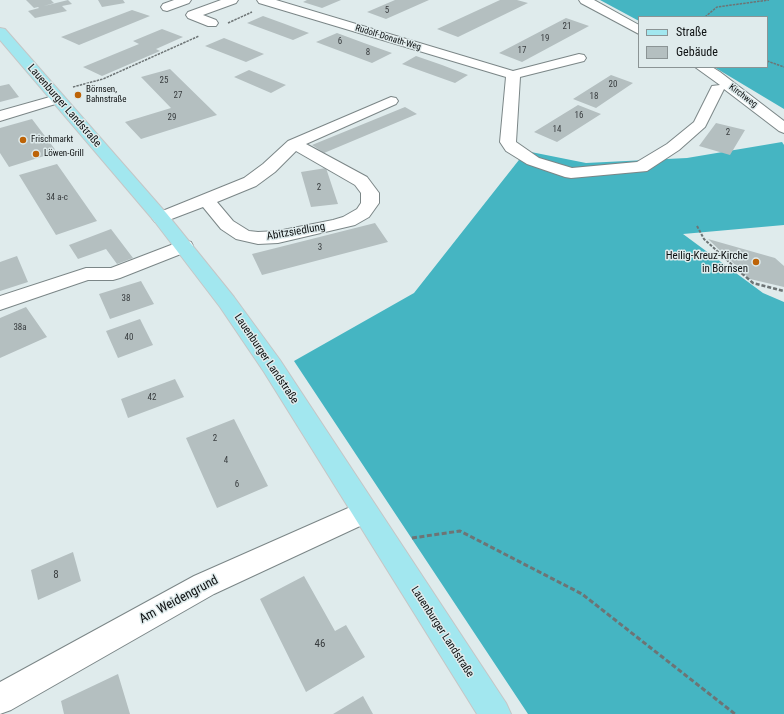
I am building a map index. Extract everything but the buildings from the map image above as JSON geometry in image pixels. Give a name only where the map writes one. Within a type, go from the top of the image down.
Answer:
[{"type":"main road","name":"Lauenburger Landstraße","points":[[0,32],[161,218],[227,302],[272,366],[364,512],[495,714]]},
{"type":"street","points":[[167,7],[185,0]]},
{"type":"street","points":[[218,24],[192,15],[232,0]]},
{"type":"street","points":[[585,0],[638,29]]},
{"type":"street","name":"Rudolf-Donath-Weg","points":[[268,2],[513,75]]},
{"type":"street","points":[[579,58],[513,75],[508,142],[512,148],[533,161],[571,173],[641,167],[673,147],[700,124],[717,89]]},
{"type":"street","name":"Kirchweg","points":[[704,68],[784,128]]},
{"type":"street","points":[[0,116],[55,96]]},
{"type":"street","points":[[161,218],[255,179],[294,144],[391,101]]},
{"type":"street","name":"Abitzsiedlung","points":[[205,199],[227,225],[243,235],[258,238],[278,237],[333,226],[349,221],[363,213],[370,203],[370,193],[361,181],[294,144]]},
{"type":"street","points":[[0,303],[86,274],[113,274],[184,246]]},
{"type":"street","name":"Am Weidengrund","points":[[0,699],[204,585],[364,512]]},
{"type":"path","points":[[705,16],[717,7],[769,0]]},
{"type":"path","points":[[218,24],[268,2]]},
{"type":"path","points":[[55,96],[104,79],[202,35]]},
{"type":"path","points":[[768,61],[784,67]]},
{"type":"path","points":[[697,226],[704,239],[752,283],[784,291]]},
{"type":"path","points":[[384,543],[460,531],[582,594],[735,714]]},
{"type":"shaded area","points":[[600,0],[784,0],[784,109],[716,68],[768,68],[768,16],[638,16],[638,20]]},
{"type":"shaded area","points":[[782,142],[784,145],[784,225],[683,234],[763,293],[784,302],[784,714],[528,714],[294,361],[414,293],[526,151],[586,163],[687,158]]},
{"type":"place","name":"Börnsen, Bahnstraße","points":[[78,95]]},
{"type":"place","name":"Frischmarkt","points":[[23,140]]},
{"type":"place","name":"Löwen-Grill","points":[[36,154]]},
{"type":"place","name":"Heilig-Kreuz-Kirche in Börnsen","points":[[756,262]]}]
